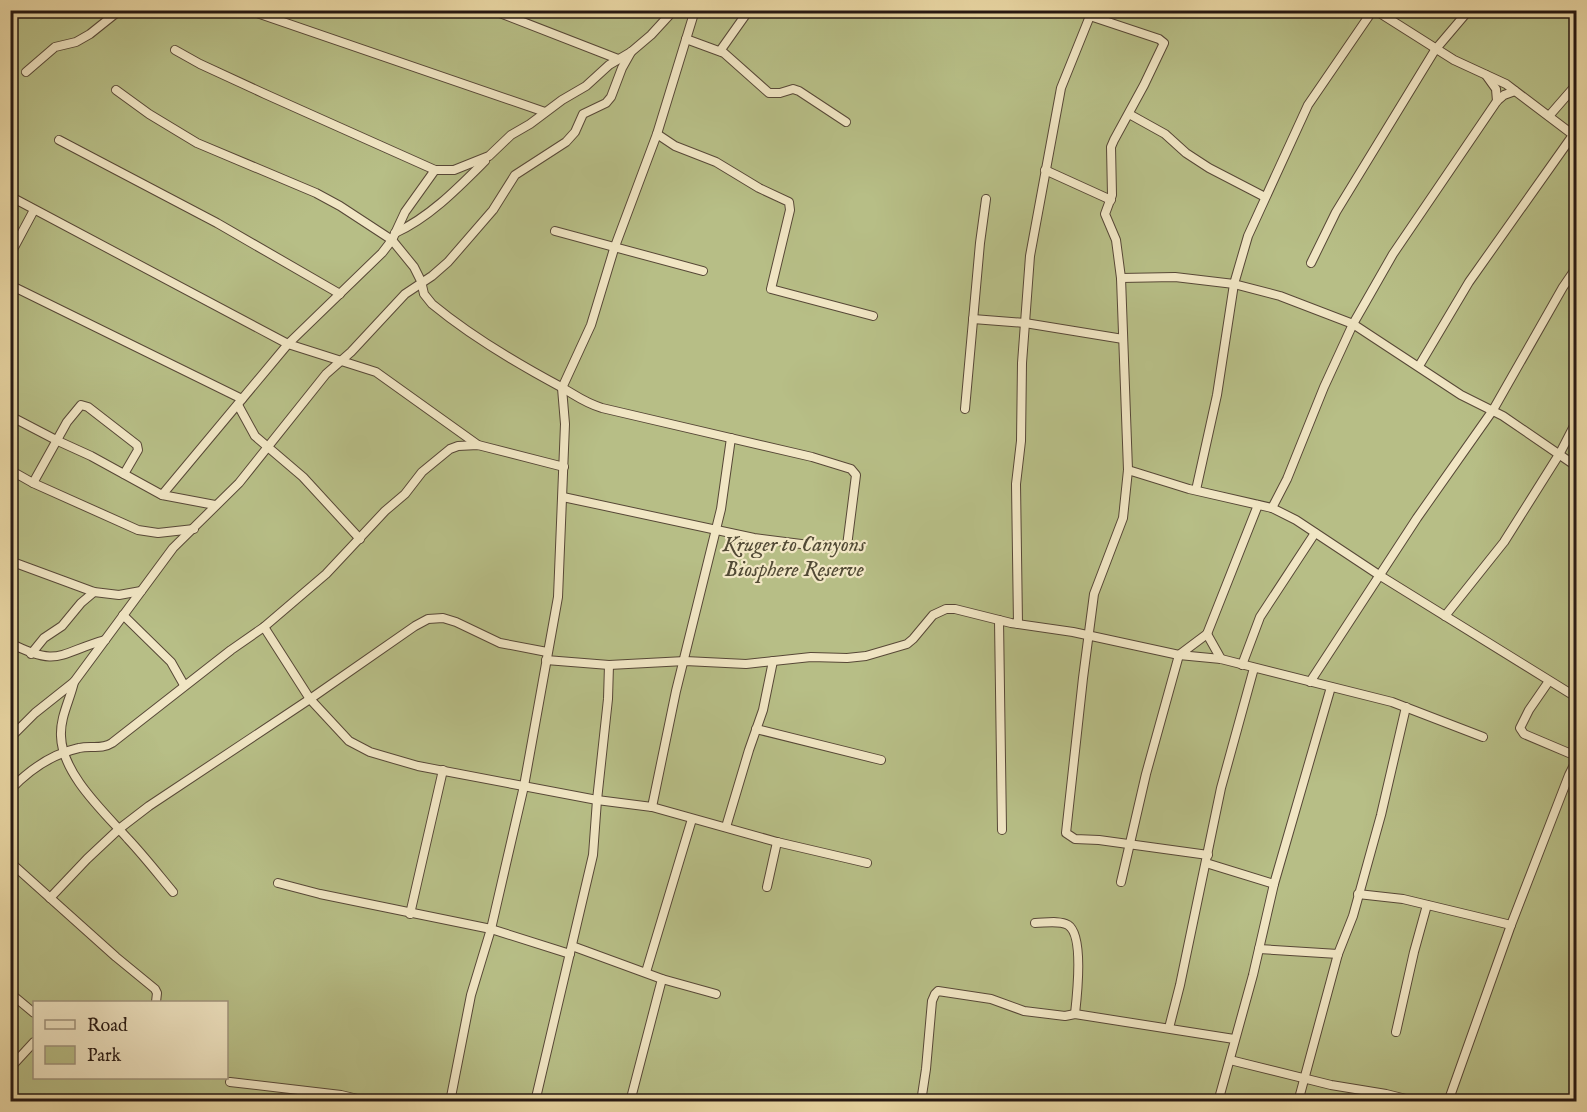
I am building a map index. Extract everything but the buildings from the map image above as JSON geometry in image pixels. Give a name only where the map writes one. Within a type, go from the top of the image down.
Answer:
[{"type":"street","points":[[26,72],[55,46],[76,42],[120,10]]},
{"type":"street","points":[[248,10],[545,112]]},
{"type":"street","points":[[492,10],[618,59]]},
{"type":"street","points":[[393,236],[429,211],[511,135],[631,52],[651,35],[674,10]]},
{"type":"street","points":[[450,1101],[471,995],[491,929],[524,786],[558,597],[565,424],[562,388],[591,325],[614,249],[657,134],[695,10]]},
{"type":"street","points":[[720,51],[749,10]]},
{"type":"street","points":[[1082,10],[1090,16],[1163,41],[1163,47],[1111,147],[1110,200],[1106,220],[1116,240],[1121,278],[1128,470],[1123,518],[1094,594],[1066,833],[1075,839],[1100,840],[1207,859],[1274,884]]},
{"type":"street","points":[[1196,490],[1217,394],[1234,284],[1248,236],[1308,105],[1374,10],[1435,50],[1515,91],[1575,136],[1469,282],[1419,366]]},
{"type":"street","points":[[1311,263],[1336,212],[1435,50],[1469,10]]},
{"type":"street","points":[[1018,624],[1016,484],[1021,441],[1020,396],[1030,256],[1061,88],[1090,16]]},
{"type":"street","points":[[687,39],[720,51],[769,93],[780,93],[793,89],[799,91],[846,122]]},
{"type":"street","points":[[175,50],[265,94],[435,170],[454,170],[489,156]]},
{"type":"street","points":[[10,738],[43,706],[74,682],[173,548],[238,483],[317,384],[405,294],[448,262],[493,210],[515,175],[566,142],[575,132],[583,114],[606,103],[611,98],[622,68],[631,52]]},
{"type":"street","points":[[1486,75],[1496,89],[1497,101]]},
{"type":"street","points":[[1549,116],[1576,85]]},
{"type":"street","points":[[116,90],[149,114],[197,143],[316,193],[393,236],[414,267],[427,299],[500,353],[579,400],[602,408],[844,466],[855,472],[856,483],[847,546],[776,542],[563,497]]},
{"type":"street","points":[[1272,508],[1287,479],[1324,387],[1353,324],[1393,254],[1497,101],[1504,95],[1515,91]]},
{"type":"street","points":[[1129,114],[1165,134],[1186,153],[1209,168],[1253,193],[1265,197]]},
{"type":"street","points":[[657,134],[675,146],[716,162],[759,188],[789,202],[790,210],[771,289],[873,316]]},
{"type":"street","points":[[59,140],[217,223],[340,294]]},
{"type":"street","points":[[162,495],[288,344],[373,263],[435,170]]},
{"type":"street","points":[[1045,170],[1110,200]]},
{"type":"street","points":[[15,199],[288,344],[312,350],[383,376],[478,446]]},
{"type":"street","points":[[965,409],[987,199]]},
{"type":"street","points":[[10,255],[34,210]]},
{"type":"street","points":[[555,231],[704,272]]},
{"type":"street","points":[[1310,682],[1379,574],[1493,410],[1576,268]]},
{"type":"street","points":[[1121,278],[1175,277],[1234,284],[1280,296],[1353,324],[1461,396],[1493,410],[1560,453],[1576,466]]},
{"type":"street","points":[[10,285],[240,402],[255,436],[303,477],[360,539]]},
{"type":"street","points":[[973,319],[1025,323],[1123,339]]},
{"type":"street","points":[[33,483],[67,422],[79,406],[83,405],[137,445],[138,450],[124,474]]},
{"type":"street","points":[[10,416],[91,456],[162,495],[173,499],[215,505]]},
{"type":"street","points":[[1445,616],[1504,542],[1560,453],[1576,422]]},
{"type":"street","points":[[652,807],[716,529],[731,438]]},
{"type":"street","points":[[10,790],[36,766],[79,748],[106,746],[264,627],[326,574],[385,511],[405,494],[422,472],[444,454],[458,446],[478,446],[564,467]]},
{"type":"street","points":[[10,470],[33,483],[149,533],[194,529]]},
{"type":"street","points":[[1128,470],[1196,490],[1272,508],[1315,532],[1576,697]]},
{"type":"street","points":[[1121,882],[1146,774],[1179,655],[1208,634],[1258,505]]},
{"type":"street","points":[[1242,664],[1264,609],[1315,532]]},
{"type":"street","points":[[10,561],[94,592],[114,595],[141,591]]},
{"type":"street","points":[[31,654],[44,638],[63,626],[81,603],[94,592]]},
{"type":"street","points":[[50,898],[87,858],[149,806],[415,626],[436,617],[456,622],[500,643],[547,656],[609,665],[685,661],[746,664],[811,657],[847,658],[891,650],[914,639],[933,615],[946,609],[966,610],[1018,624],[1179,655],[1221,659],[1242,664],[1406,707],[1483,737]]},
{"type":"street","points":[[123,615],[171,662],[184,685]]},
{"type":"street","points":[[999,620],[1002,830]]},
{"type":"street","points":[[264,627],[310,699],[349,741],[358,747],[418,766],[597,800],[652,807],[777,842],[867,863]]},
{"type":"street","points":[[1208,634],[1221,659]]},
{"type":"street","points":[[10,643],[31,654],[61,657],[105,640]]},
{"type":"street","points":[[726,827],[763,710],[773,661]]},
{"type":"street","points":[[535,1101],[593,855],[607,716],[609,665]]},
{"type":"street","points":[[1169,1028],[1221,788],[1254,668]]},
{"type":"street","points":[[1448,1101],[1511,925],[1576,758],[1524,734],[1520,728],[1529,710],[1550,681]]},
{"type":"street","points":[[74,682],[61,735],[63,754],[71,771],[173,892]]},
{"type":"street","points":[[1218,1101],[1274,884],[1331,687]]},
{"type":"street","points":[[1298,1101],[1338,954],[1353,916],[1381,815],[1406,707]]},
{"type":"street","points":[[756,729],[881,760]]},
{"type":"street","points":[[410,914],[443,770]]},
{"type":"street","points":[[646,972],[692,819]]},
{"type":"street","points":[[766,887],[777,842]]},
{"type":"street","points":[[10,862],[155,989],[156,1001]]},
{"type":"street","points":[[278,883],[410,914],[491,929],[571,950],[716,994]]},
{"type":"street","points":[[1358,894],[1380,895],[1511,925]]},
{"type":"street","points":[[1396,1032],[1427,905]]},
{"type":"street","points":[[1035,923],[1064,923],[1070,926],[1075,934],[1078,972],[1075,1014]]},
{"type":"street","points":[[1259,949],[1338,954]]},
{"type":"street","points":[[630,1101],[662,979]]},
{"type":"street","points":[[921,1101],[932,1001],[936,992],[991,999],[1024,1011],[1065,1016],[1075,1014],[1234,1038]]},
{"type":"street","points":[[10,993],[33,1012]]},
{"type":"street","points":[[10,1068],[33,1043]]},
{"type":"street","points":[[1230,1060],[1385,1098],[1418,1101]]},
{"type":"street","points":[[230,1082],[341,1095],[370,1101]]},
{"type":"green space","name":"Kruger to Canyons Biosphere Reserve","points":[[10,11],[1576,11],[1576,1101],[11,1101]]}]
